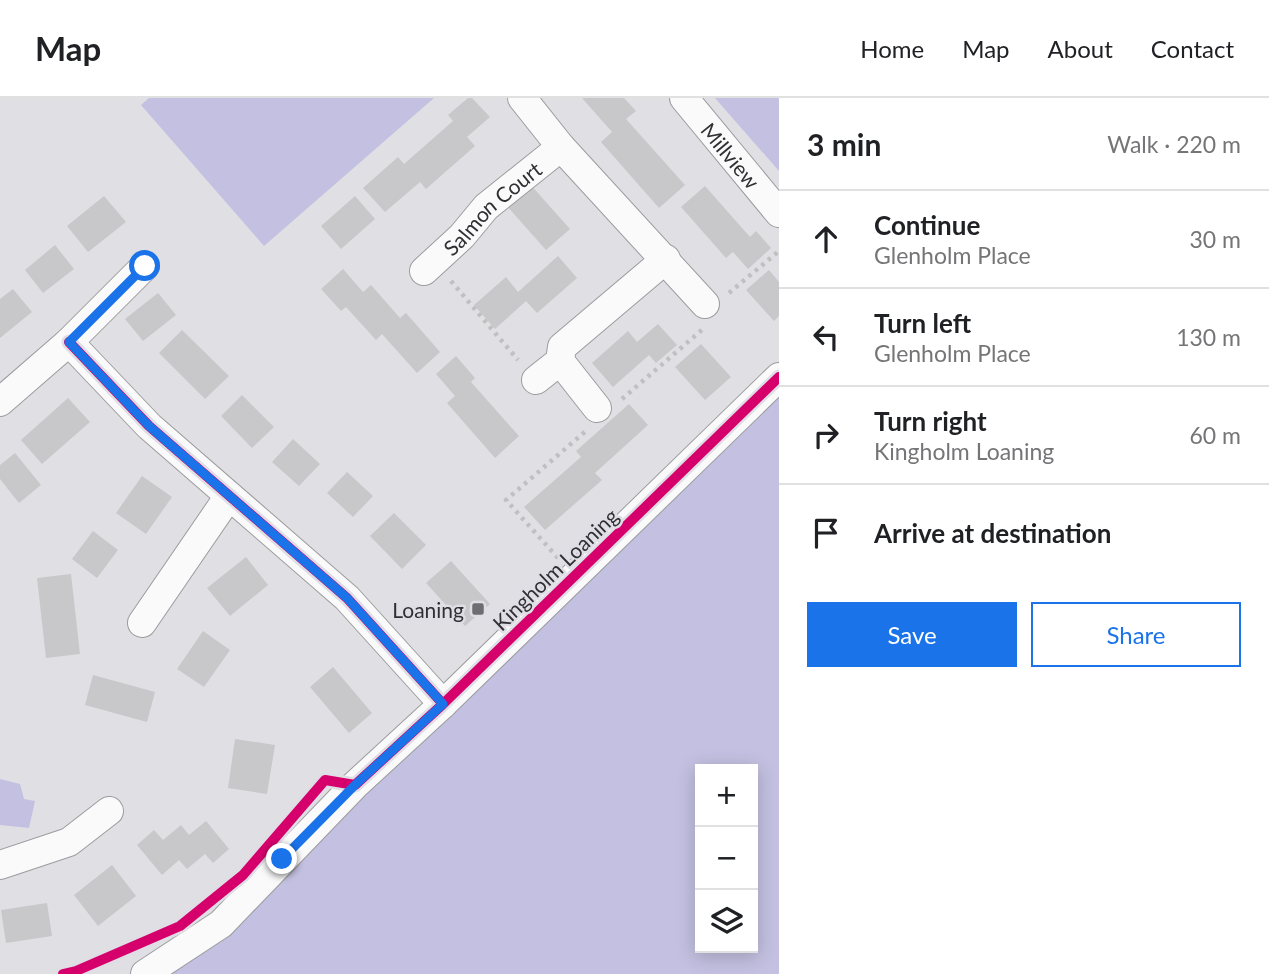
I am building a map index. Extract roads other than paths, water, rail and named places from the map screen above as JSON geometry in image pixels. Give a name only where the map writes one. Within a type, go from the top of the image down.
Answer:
[{"type":"street","name":"Salmon Court","points":[[522,98],[561,147],[705,304]]},
{"type":"street","name":"Millview","points":[[684,98],[779,213]]},
{"type":"street","name":"Salmon Court","points":[[429,266],[462,236],[486,207],[561,147]]},
{"type":"street","points":[[536,380],[560,361],[562,347],[666,259]]},
{"type":"street","points":[[0,402],[69,342],[145,266]]},
{"type":"street","points":[[69,342],[149,426],[347,598],[443,704]]},
{"type":"street","points":[[560,361],[597,408]]},
{"type":"street","name":"Kingholm Loaning","points":[[145,974],[222,924],[355,785],[443,704],[779,377]]},
{"type":"street","points":[[142,623],[229,496]]},
{"type":"street","points":[[0,865],[69,842],[108,811]]},
{"type":"place","name":"Loaning","points":[[478,609]]}]
